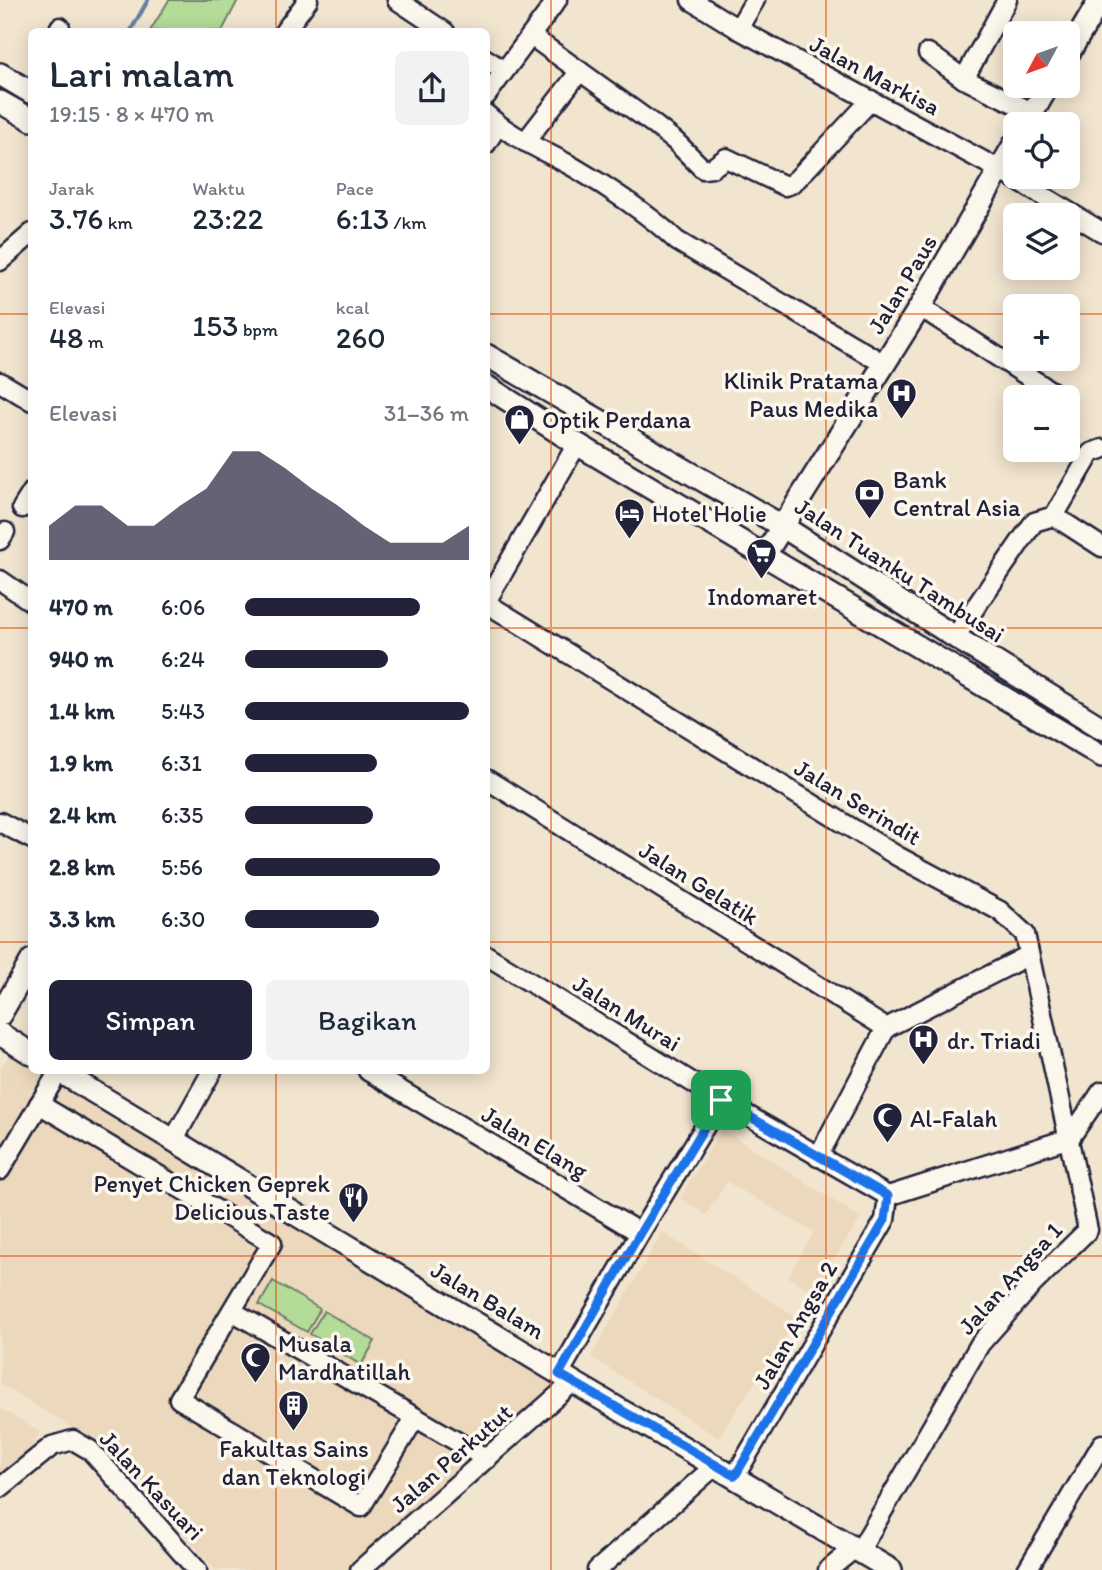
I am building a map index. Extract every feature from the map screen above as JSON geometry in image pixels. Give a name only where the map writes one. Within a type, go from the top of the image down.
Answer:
[{"type":"main road","points":[[1080,34],[1100,0]]},
{"type":"main road","points":[[0,74],[28,86]]},
{"type":"main road","points":[[0,102],[28,118]]},
{"type":"main road","name":"Jalan Paus","points":[[764,556],[920,307],[1003,165]]},
{"type":"main road","name":"Jalan Tuanku Tambusai","points":[[490,357],[782,526],[1102,728]]},
{"type":"main road","points":[[490,389],[577,444],[1102,756]]},
{"type":"main road","points":[[0,1015],[28,967]]},
{"type":"main road","points":[[0,1034],[28,1052]]},
{"type":"main road","name":"Jalan Balam","points":[[64,1074],[566,1378],[891,1570]]},
{"type":"street","points":[[287,28],[308,0]]},
{"type":"street","points":[[397,0],[439,28]]},
{"type":"street","points":[[490,90],[557,0]]},
{"type":"street","name":"Jalan Markisa","points":[[691,0],[738,29],[1000,170],[1102,232]]},
{"type":"street","points":[[738,29],[755,0]]},
{"type":"street","points":[[964,79],[1007,0]]},
{"type":"street","points":[[531,36],[675,141],[702,169],[712,168],[726,158],[785,186],[798,178],[871,100]]},
{"type":"street","points":[[928,53],[964,79],[1019,112]]},
{"type":"street","points":[[490,62],[504,71]]},
{"type":"street","points":[[525,142],[580,71]]},
{"type":"street","points":[[492,120],[525,142],[577,169],[662,226],[677,241],[884,364]]},
{"type":"street","points":[[0,261],[28,236]]},
{"type":"street","points":[[920,307],[1042,385]]},
{"type":"street","points":[[0,382],[28,399]]},
{"type":"street","points":[[490,596],[577,444]]},
{"type":"street","points":[[955,637],[1034,522],[1054,516],[1091,453],[1102,449]]},
{"type":"street","points":[[1054,516],[1102,547]]},
{"type":"street","points":[[0,580],[28,599]]},
{"type":"street","name":"Jalan Serindit","points":[[490,605],[897,856],[1000,911],[1025,934],[1070,1138]]},
{"type":"street","name":"Jalan Gelatik","points":[[490,781],[886,1028]]},
{"type":"street","points":[[0,822],[28,837]]},
{"type":"street","points":[[818,1157],[886,1028],[1029,956]]},
{"type":"street","name":"Jalan Murai","points":[[490,957],[721,1100],[888,1196]]},
{"type":"street","points":[[0,1170],[57,1074]]},
{"type":"street","points":[[173,1141],[210,1074]]},
{"type":"street","name":"Jalan Elang","points":[[373,1074],[640,1233]]},
{"type":"street","points":[[888,1196],[1070,1138],[1102,1091]]},
{"type":"street","name":"Jalan Perkutut","points":[[360,1570],[488,1459],[566,1378],[640,1233],[721,1100]]},
{"type":"street","points":[[39,1104],[272,1243],[179,1399],[361,1507],[415,1418]]},
{"type":"street","name":"Jalan Angsa 1","points":[[857,1549],[980,1344],[1033,1284],[1088,1230],[1070,1138]]},
{"type":"street","name":"Jalan Angsa 2","points":[[735,1476],[885,1220],[888,1196]]},
{"type":"street","points":[[1088,1230],[1102,1241]]},
{"type":"street","points":[[232,1311],[488,1459]]},
{"type":"street","name":"Jalan Kasuari","points":[[0,1488],[52,1446],[73,1440],[90,1450],[197,1570]]},
{"type":"street","points":[[1027,1570],[1102,1444]]},
{"type":"street","points":[[597,1570],[716,1465]]},
{"type":"street","points":[[828,1570],[857,1549]]},
{"type":"shaded area","points":[[9,1055],[28,1066],[28,1074],[41,1074],[557,1383],[349,1570],[215,1570],[111,1451],[0,1384],[0,1069]]},
{"type":"shaded area","points":[[722,1129],[861,1218],[812,1292],[788,1277],[814,1232],[727,1182],[706,1215],[680,1198]]},
{"type":"shaded area","points":[[662,1232],[798,1318],[718,1438],[591,1357]]},
{"type":"shaded area","points":[[0,1408],[40,1432],[11,1483],[0,1489]]},
{"type":"green space","points":[[169,0],[238,0],[224,28],[152,28]]},
{"type":"green space","points":[[273,1281],[320,1309],[307,1332],[259,1305]]},
{"type":"green space","points":[[324,1311],[375,1341],[361,1365],[310,1334]]},
{"type":"waterway","points":[[132,28],[148,0]]},
{"type":"place","name":"Klinik Pratama Paus Medika","points":[[901,421]]},
{"type":"place","name":"Optik Perdana","points":[[519,446]]},
{"type":"place","name":"Bank Central Asia","points":[[870,520]]},
{"type":"place","name":"Hotel Holie","points":[[629,540]]},
{"type":"place","name":"Indomaret","points":[[762,581]]},
{"type":"place","name":"dr. Triadi","points":[[924,1067]]},
{"type":"place","name":"Al-Falah","points":[[887,1145]]},
{"type":"place","name":"Penyet Chicken Geprek Delicious Taste","points":[[353,1224]]},
{"type":"place","name":"Musala Mardhatillah","points":[[255,1384]]},
{"type":"place","name":"Fakultas Sains dan Teknologi","points":[[294,1433]]},
{"type":"route","points":[[721,1100],[888,1196],[885,1220],[735,1476],[559,1374],[721,1100]]}]
